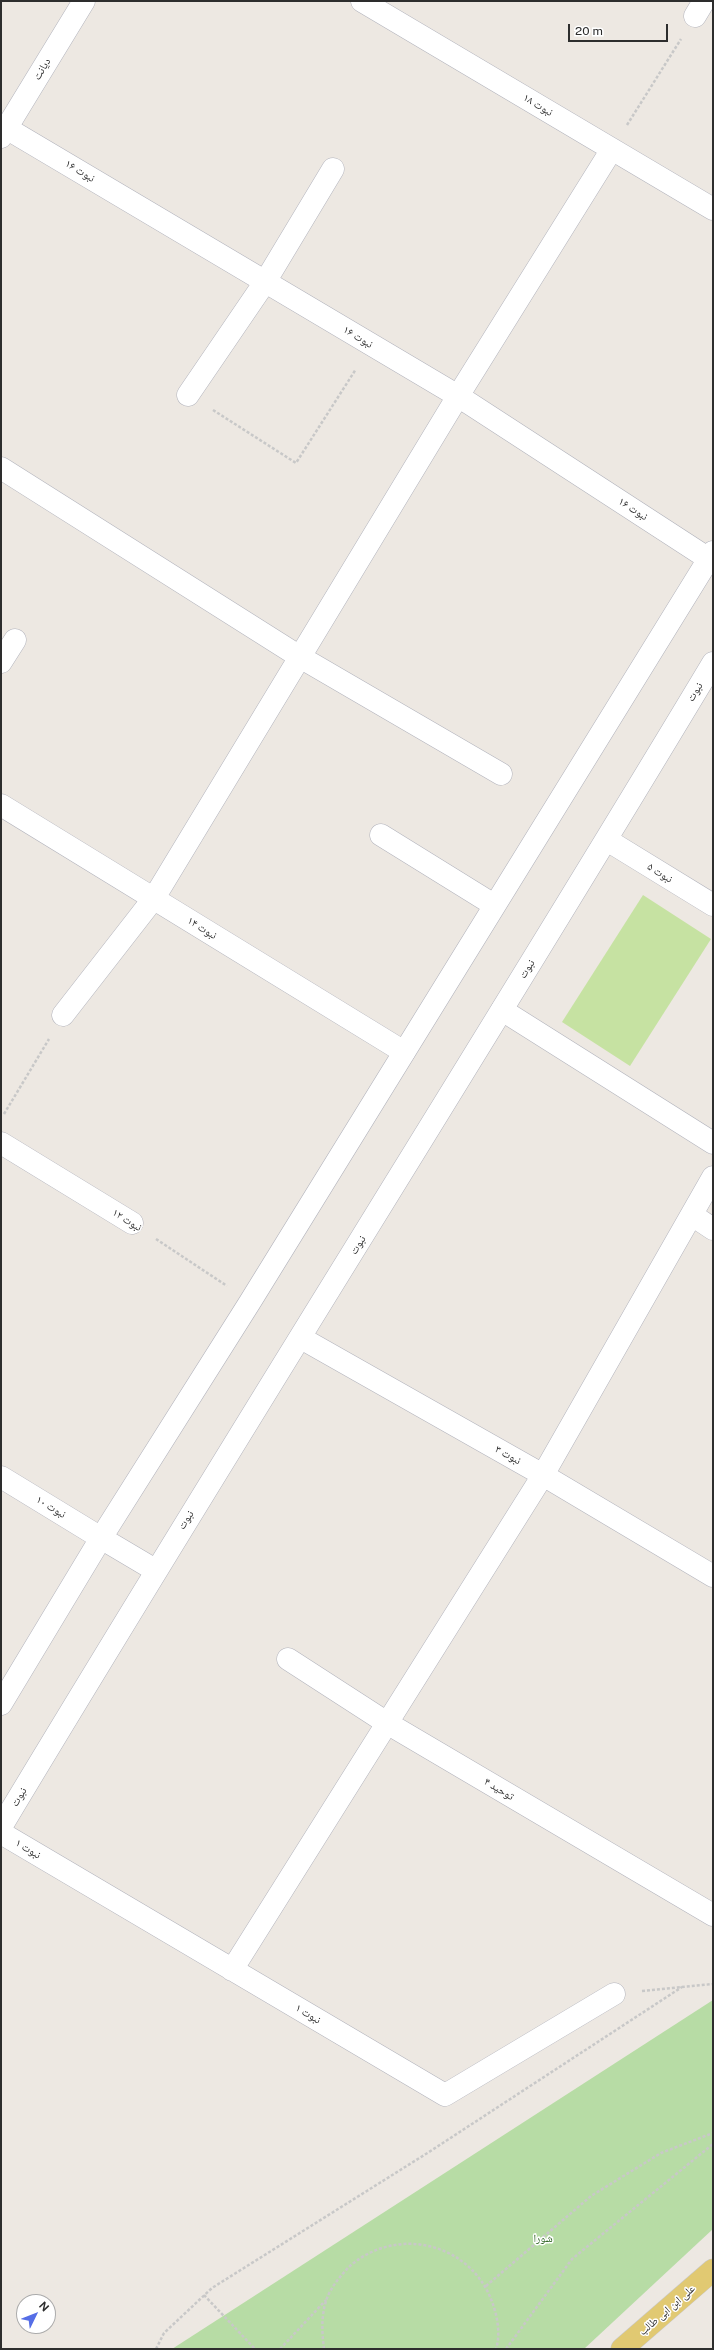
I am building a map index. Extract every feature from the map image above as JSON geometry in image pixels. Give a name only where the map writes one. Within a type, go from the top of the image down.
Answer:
[{"type":"main road","name":"علی ابن ابی طالب","points":[[622,2349],[713,2270]]},
{"type":"main road","points":[[652,2322],[713,2291]]},
{"type":"street","name":"دیانت","points":[[3,130],[84,1]]},
{"type":"street","name":"نبوت ۱۸","points":[[362,1],[713,209]]},
{"type":"street","name":"نبوت ۱۶","points":[[3,130],[458,396],[712,557]]},
{"type":"street","points":[[64,1015],[154,898],[458,396],[612,149]]},
{"type":"street","points":[[188,395],[265,282],[334,169]]},
{"type":"street","points":[[1,468],[300,657],[501,774]]},
{"type":"street","points":[[1,1704],[101,1538],[250,1302],[494,905],[712,557]]},
{"type":"street","points":[[1,662],[15,640]]},
{"type":"street","name":"نبوت","points":[[1,1827],[155,1570],[502,1010],[713,663]]},
{"type":"street","name":"نبوت ۱۴","points":[[1,804],[404,1052]]},
{"type":"street","points":[[381,835],[494,905]]},
{"type":"street","name":"نبوت ۵","points":[[606,840],[713,905]]},
{"type":"street","points":[[502,1010],[713,1144]]},
{"type":"street","name":"نبوت ۱۲","points":[[1,1143],[132,1223]]},
{"type":"street","points":[[232,1970],[543,1475],[713,1177]]},
{"type":"street","points":[[692,1215],[713,1229]]},
{"type":"street","name":"نبوت ۳","points":[[300,1338],[543,1475],[713,1576]]},
{"type":"street","name":"نبوت ۱۰","points":[[1,1477],[155,1570]]},
{"type":"street","name":"توحید ۴","points":[[288,1658],[387,1723],[713,1915]]},
{"type":"street","name":"نبوت ۱","points":[[1,1833],[445,2095],[614,1994]]},
{"type":"path","points":[[612,149],[699,9]]},
{"type":"path","points":[[188,395],[296,463],[372,345]]},
{"type":"path","points":[[1,1120],[64,1015]]},
{"type":"path","name":"نبوت ۱۲","points":[[132,1223],[250,1302]]},
{"type":"path","points":[[614,1994],[713,1984]]},
{"type":"path","points":[[156,2349],[164,2333],[212,2288],[429,2152],[682,1987]]},
{"type":"path","points":[[486,2286],[591,2196],[661,2153],[713,2133]]},
{"type":"path","points":[[506,2349],[572,2259],[713,2144]]},
{"type":"path","points":[[280,2349],[326,2300],[340,2275],[362,2256],[387,2245],[416,2242],[444,2249],[468,2264],[486,2286],[498,2314],[496,2349]]},
{"type":"path","points":[[204,2295],[255,2349]]},
{"type":"path","points":[[324,2349],[321,2328],[326,2300]]},
{"type":"green space","points":[[643,895],[711,939],[630,1066],[562,1022]]},
{"type":"green space","name":"شورا","points":[[713,2000],[713,2229],[584,2349],[172,2349]]}]
